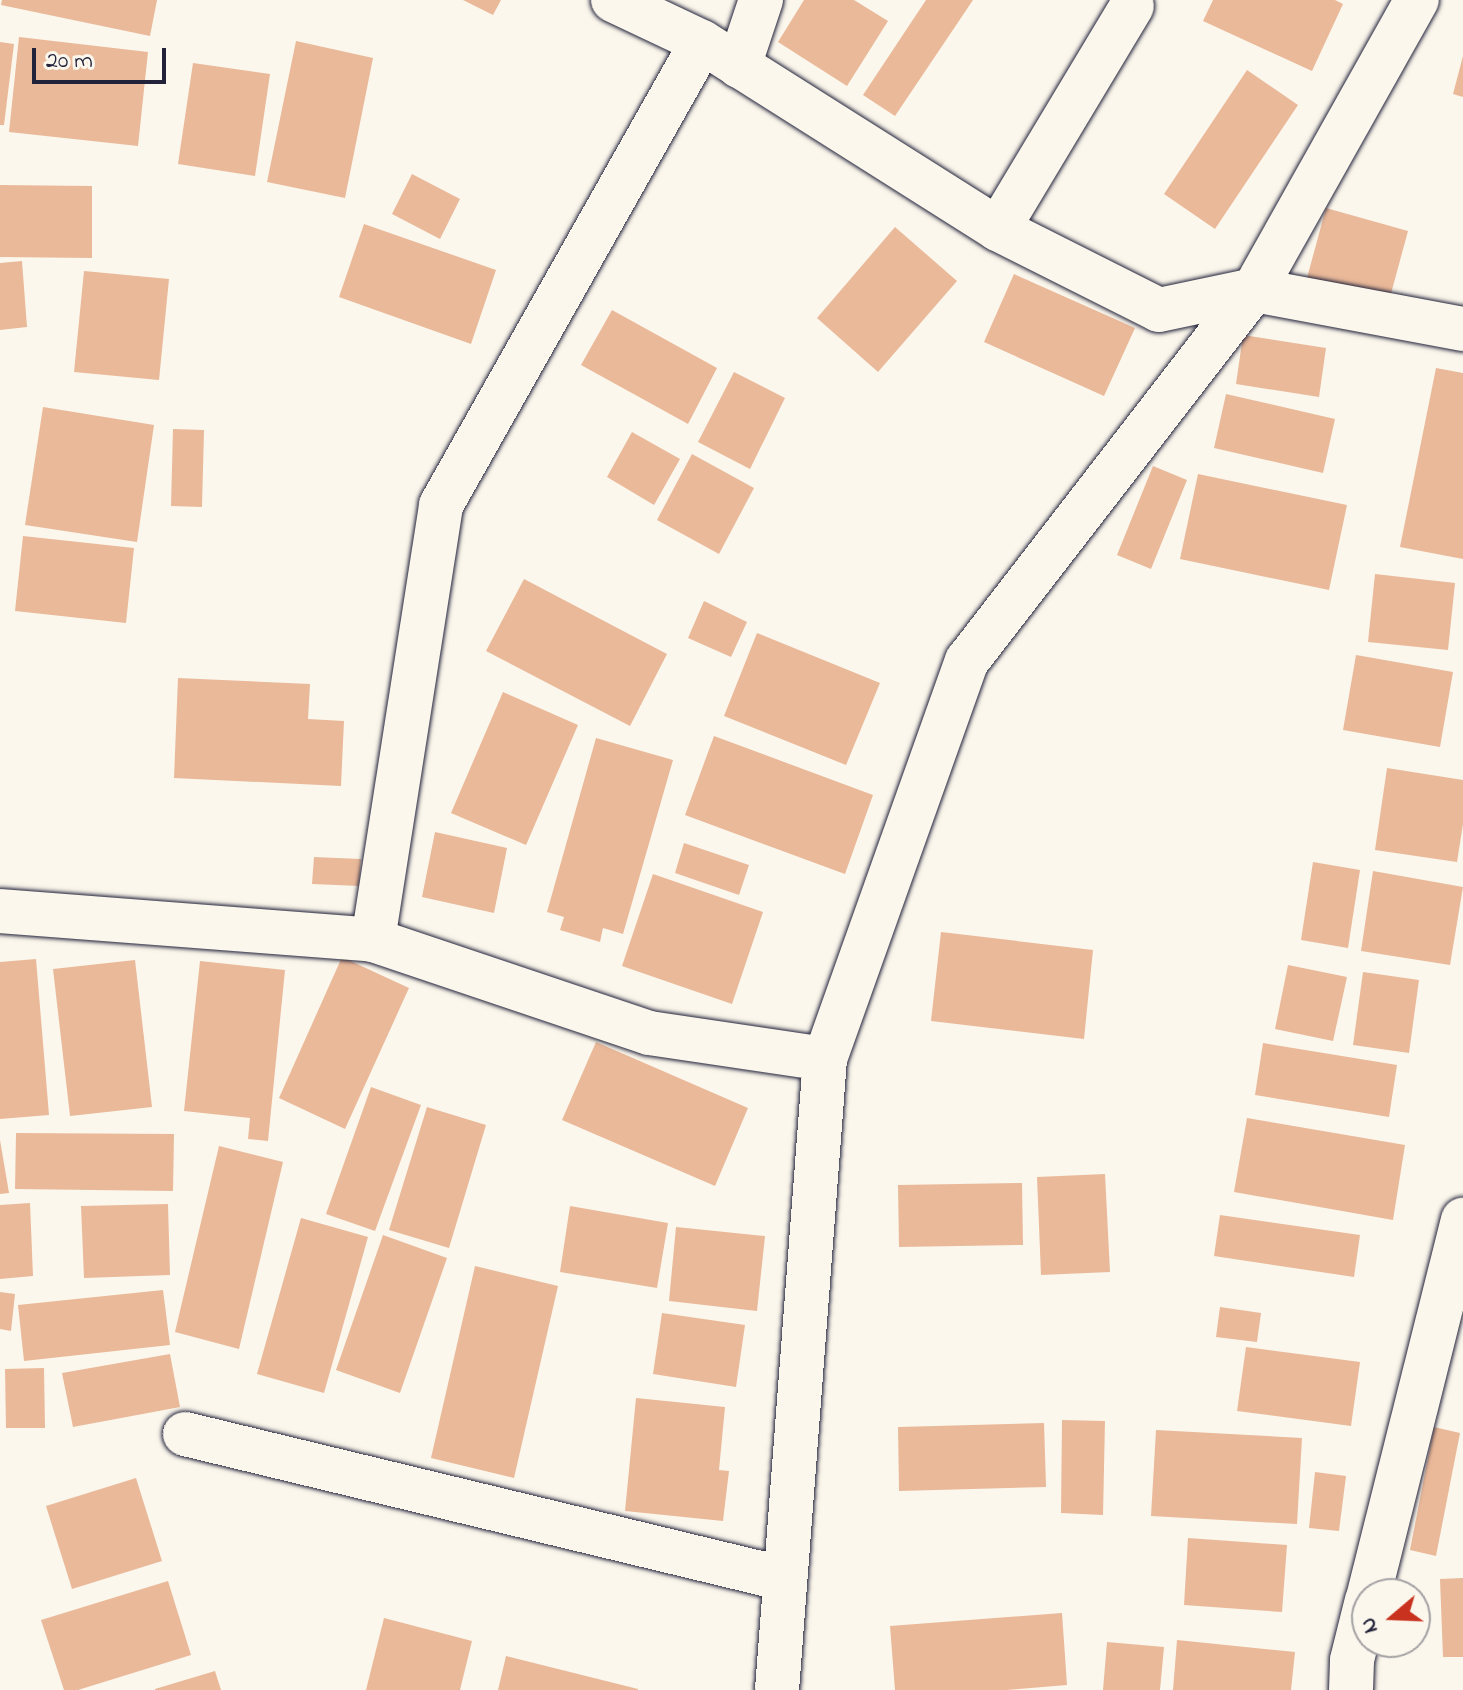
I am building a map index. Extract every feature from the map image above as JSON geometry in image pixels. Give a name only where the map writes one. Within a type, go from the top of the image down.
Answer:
[{"type":"street","points":[[613,0],[702,42],[998,229],[1159,310],[1254,290],[1463,329]]},
{"type":"street","points":[[739,66],[761,0]]},
{"type":"street","points":[[777,1690],[825,1059],[967,661],[1254,290],[1417,0]]},
{"type":"street","points":[[998,229],[1132,6]]},
{"type":"street","points":[[373,940],[441,505],[702,42]]},
{"type":"street","points":[[0,911],[373,940],[649,1033],[825,1059]]},
{"type":"street","points":[[1373,1578],[1463,1220]]},
{"type":"street","points":[[185,1434],[785,1579]]},
{"type":"street","points":[[1351,1690],[1352,1658]]},
{"type":"building","points":[[2,0],[157,0],[150,36],[1,5]]},
{"type":"building","points":[[463,0],[501,0],[493,15]]},
{"type":"building","points":[[804,0],[854,0],[888,21],[847,86],[778,42]]},
{"type":"building","points":[[926,0],[973,0],[895,116],[863,95]]},
{"type":"building","points":[[1213,0],[1335,0],[1343,4],[1312,71],[1203,21]]},
{"type":"building","points":[[19,37],[148,52],[138,146],[9,132]]},
{"type":"building","points":[[296,41],[373,58],[345,198],[267,182]]},
{"type":"building","points":[[0,42],[14,44],[4,125],[0,125]]},
{"type":"building","points":[[1463,56],[1463,97],[1453,94]]},
{"type":"building","points":[[193,63],[270,74],[255,176],[178,164]]},
{"type":"building","points":[[1247,70],[1298,105],[1215,229],[1164,194]]},
{"type":"building","points":[[412,174],[460,199],[440,239],[392,214]]},
{"type":"building","points":[[0,185],[92,186],[92,258],[0,257]]},
{"type":"building","points":[[1326,208],[1408,231],[1386,312],[1304,289]]},
{"type":"building","points":[[364,224],[496,270],[471,344],[339,297]]},
{"type":"building","points":[[895,227],[957,281],[878,372],[817,318]]},
{"type":"building","points":[[22,261],[27,327],[0,330],[0,263]]},
{"type":"building","points":[[84,271],[169,279],[159,380],[74,372]]},
{"type":"building","points":[[1014,274],[1135,328],[1104,396],[984,342]]},
{"type":"building","points":[[612,310],[717,368],[688,424],[581,365]]},
{"type":"building","points":[[1243,335],[1326,348],[1319,397],[1236,384]]},
{"type":"building","points":[[1436,368],[1463,373],[1463,559],[1400,547]]},
{"type":"building","points":[[734,372],[785,398],[750,469],[698,442]]},
{"type":"building","points":[[1226,394],[1335,419],[1323,473],[1214,448]]},
{"type":"building","points":[[43,407],[154,425],[137,542],[25,525]]},
{"type":"building","points":[[173,429],[204,430],[202,507],[171,506]]},
{"type":"building","points":[[632,432],[680,459],[654,505],[607,477]]},
{"type":"building","points":[[692,454],[754,488],[719,554],[657,520]]},
{"type":"building","points":[[1153,466],[1187,480],[1151,569],[1117,555]]},
{"type":"building","points":[[1198,474],[1347,505],[1329,590],[1180,559]]},
{"type":"building","points":[[23,536],[134,548],[126,623],[15,611]]},
{"type":"building","points":[[1375,574],[1455,583],[1448,650],[1368,642]]},
{"type":"building","points":[[524,579],[667,654],[630,726],[486,651]]},
{"type":"building","points":[[704,601],[747,622],[731,657],[688,638]]},
{"type":"building","points":[[757,633],[880,683],[846,765],[724,716]]},
{"type":"building","points":[[1356,655],[1453,672],[1440,747],[1343,730]]},
{"type":"building","points":[[178,678],[310,684],[308,719],[344,721],[341,786],[174,778]]},
{"type":"building","points":[[503,692],[578,725],[526,845],[451,813]]},
{"type":"building","points":[[714,736],[873,795],[845,874],[685,815]]},
{"type":"building","points":[[596,738],[673,760],[623,934],[603,928],[600,942],[560,930],[564,917],[547,912]]},
{"type":"building","points":[[1387,768],[1463,780],[1463,824],[1457,862],[1375,850]]},
{"type":"building","points":[[435,832],[507,848],[494,913],[422,897]]},
{"type":"building","points":[[684,843],[749,865],[739,895],[675,873]]},
{"type":"building","points":[[314,857],[361,859],[359,886],[312,884]]},
{"type":"building","points":[[1313,862],[1360,870],[1348,948],[1301,940]]},
{"type":"building","points":[[1373,871],[1463,887],[1450,965],[1361,951]]},
{"type":"building","points":[[653,874],[763,912],[732,1004],[622,966]]},
{"type":"building","points":[[941,932],[1093,950],[1084,1039],[931,1021]]},
{"type":"building","points":[[342,957],[409,988],[345,1129],[279,1098]]},
{"type":"building","points":[[36,959],[49,1115],[0,1119],[0,962]]},
{"type":"building","points":[[135,960],[152,1107],[70,1116],[53,969]]},
{"type":"building","points":[[200,961],[285,970],[268,1141],[248,1139],[250,1118],[184,1111]]},
{"type":"building","points":[[1288,965],[1347,977],[1333,1041],[1275,1029]]},
{"type":"building","points":[[1363,972],[1419,980],[1409,1053],[1353,1045]]},
{"type":"building","points":[[596,1042],[748,1108],[715,1186],[562,1120]]},
{"type":"building","points":[[1263,1043],[1397,1065],[1389,1117],[1255,1095]]},
{"type":"building","points":[[371,1087],[421,1105],[375,1231],[326,1214]]},
{"type":"building","points":[[427,1107],[486,1125],[449,1248],[389,1230]]},
{"type":"building","points":[[1247,1118],[1405,1145],[1393,1220],[1234,1192]]},
{"type":"building","points":[[16,1133],[174,1134],[173,1191],[15,1189]]},
{"type":"building","points":[[0,1140],[9,1193],[0,1194]]},
{"type":"building","points":[[219,1146],[283,1162],[239,1349],[175,1332]]},
{"type":"building","points":[[1105,1174],[1110,1272],[1041,1275],[1037,1177]]},
{"type":"building","points":[[1022,1183],[1023,1245],[899,1247],[898,1185]]},
{"type":"building","points":[[30,1203],[33,1276],[0,1279],[0,1205]]},
{"type":"building","points":[[168,1204],[170,1275],[84,1278],[81,1206]]},
{"type":"building","points":[[570,1206],[668,1223],[657,1288],[560,1272]]},
{"type":"building","points":[[1220,1215],[1360,1235],[1354,1277],[1214,1256]]},
{"type":"building","points":[[301,1218],[368,1237],[324,1393],[257,1374]]},
{"type":"building","points":[[676,1227],[765,1236],[757,1311],[669,1301]]},
{"type":"building","points":[[383,1235],[447,1258],[400,1393],[336,1370]]},
{"type":"building","points":[[475,1266],[558,1286],[514,1478],[431,1458]]},
{"type":"building","points":[[163,1290],[170,1345],[24,1361],[18,1305]]},
{"type":"building","points":[[0,1292],[15,1294],[11,1331],[0,1329]]},
{"type":"building","points":[[1220,1307],[1261,1313],[1257,1342],[1216,1337]]},
{"type":"building","points":[[662,1313],[745,1325],[736,1387],[653,1374]]},
{"type":"building","points":[[1246,1347],[1360,1362],[1351,1426],[1237,1411]]},
{"type":"building","points":[[170,1354],[180,1407],[73,1427],[62,1373]]},
{"type":"building","points":[[44,1368],[45,1428],[6,1428],[5,1369]]},
{"type":"building","points":[[636,1398],[725,1407],[719,1470],[729,1471],[723,1521],[625,1511]]},
{"type":"building","points":[[1062,1420],[1105,1421],[1103,1515],[1061,1513]]},
{"type":"building","points":[[1044,1423],[1046,1487],[899,1491],[898,1427]]},
{"type":"building","points":[[1434,1427],[1460,1433],[1436,1556],[1410,1550]]},
{"type":"building","points":[[1156,1430],[1302,1438],[1297,1524],[1151,1516]]},
{"type":"building","points":[[1315,1472],[1346,1476],[1339,1531],[1309,1528]]},
{"type":"building","points":[[136,1478],[162,1561],[72,1589],[46,1506]]},
{"type":"building","points":[[1188,1538],[1287,1545],[1282,1612],[1184,1605]]},
{"type":"building","points":[[1463,1578],[1463,1657],[1443,1657],[1440,1579]]},
{"type":"building","points":[[168,1581],[191,1655],[78,1690],[64,1690],[41,1620]]},
{"type":"building","points":[[1062,1613],[1067,1685],[1007,1690],[895,1690],[890,1626]]},
{"type":"building","points":[[384,1618],[472,1641],[460,1690],[366,1690]]},
{"type":"building","points":[[1177,1640],[1295,1652],[1291,1690],[1173,1690]]},
{"type":"building","points":[[1107,1642],[1164,1647],[1160,1690],[1103,1690]]},
{"type":"building","points":[[506,1656],[638,1689],[638,1690],[498,1690]]},
{"type":"building","points":[[215,1671],[221,1690],[155,1690],[155,1689]]}]
